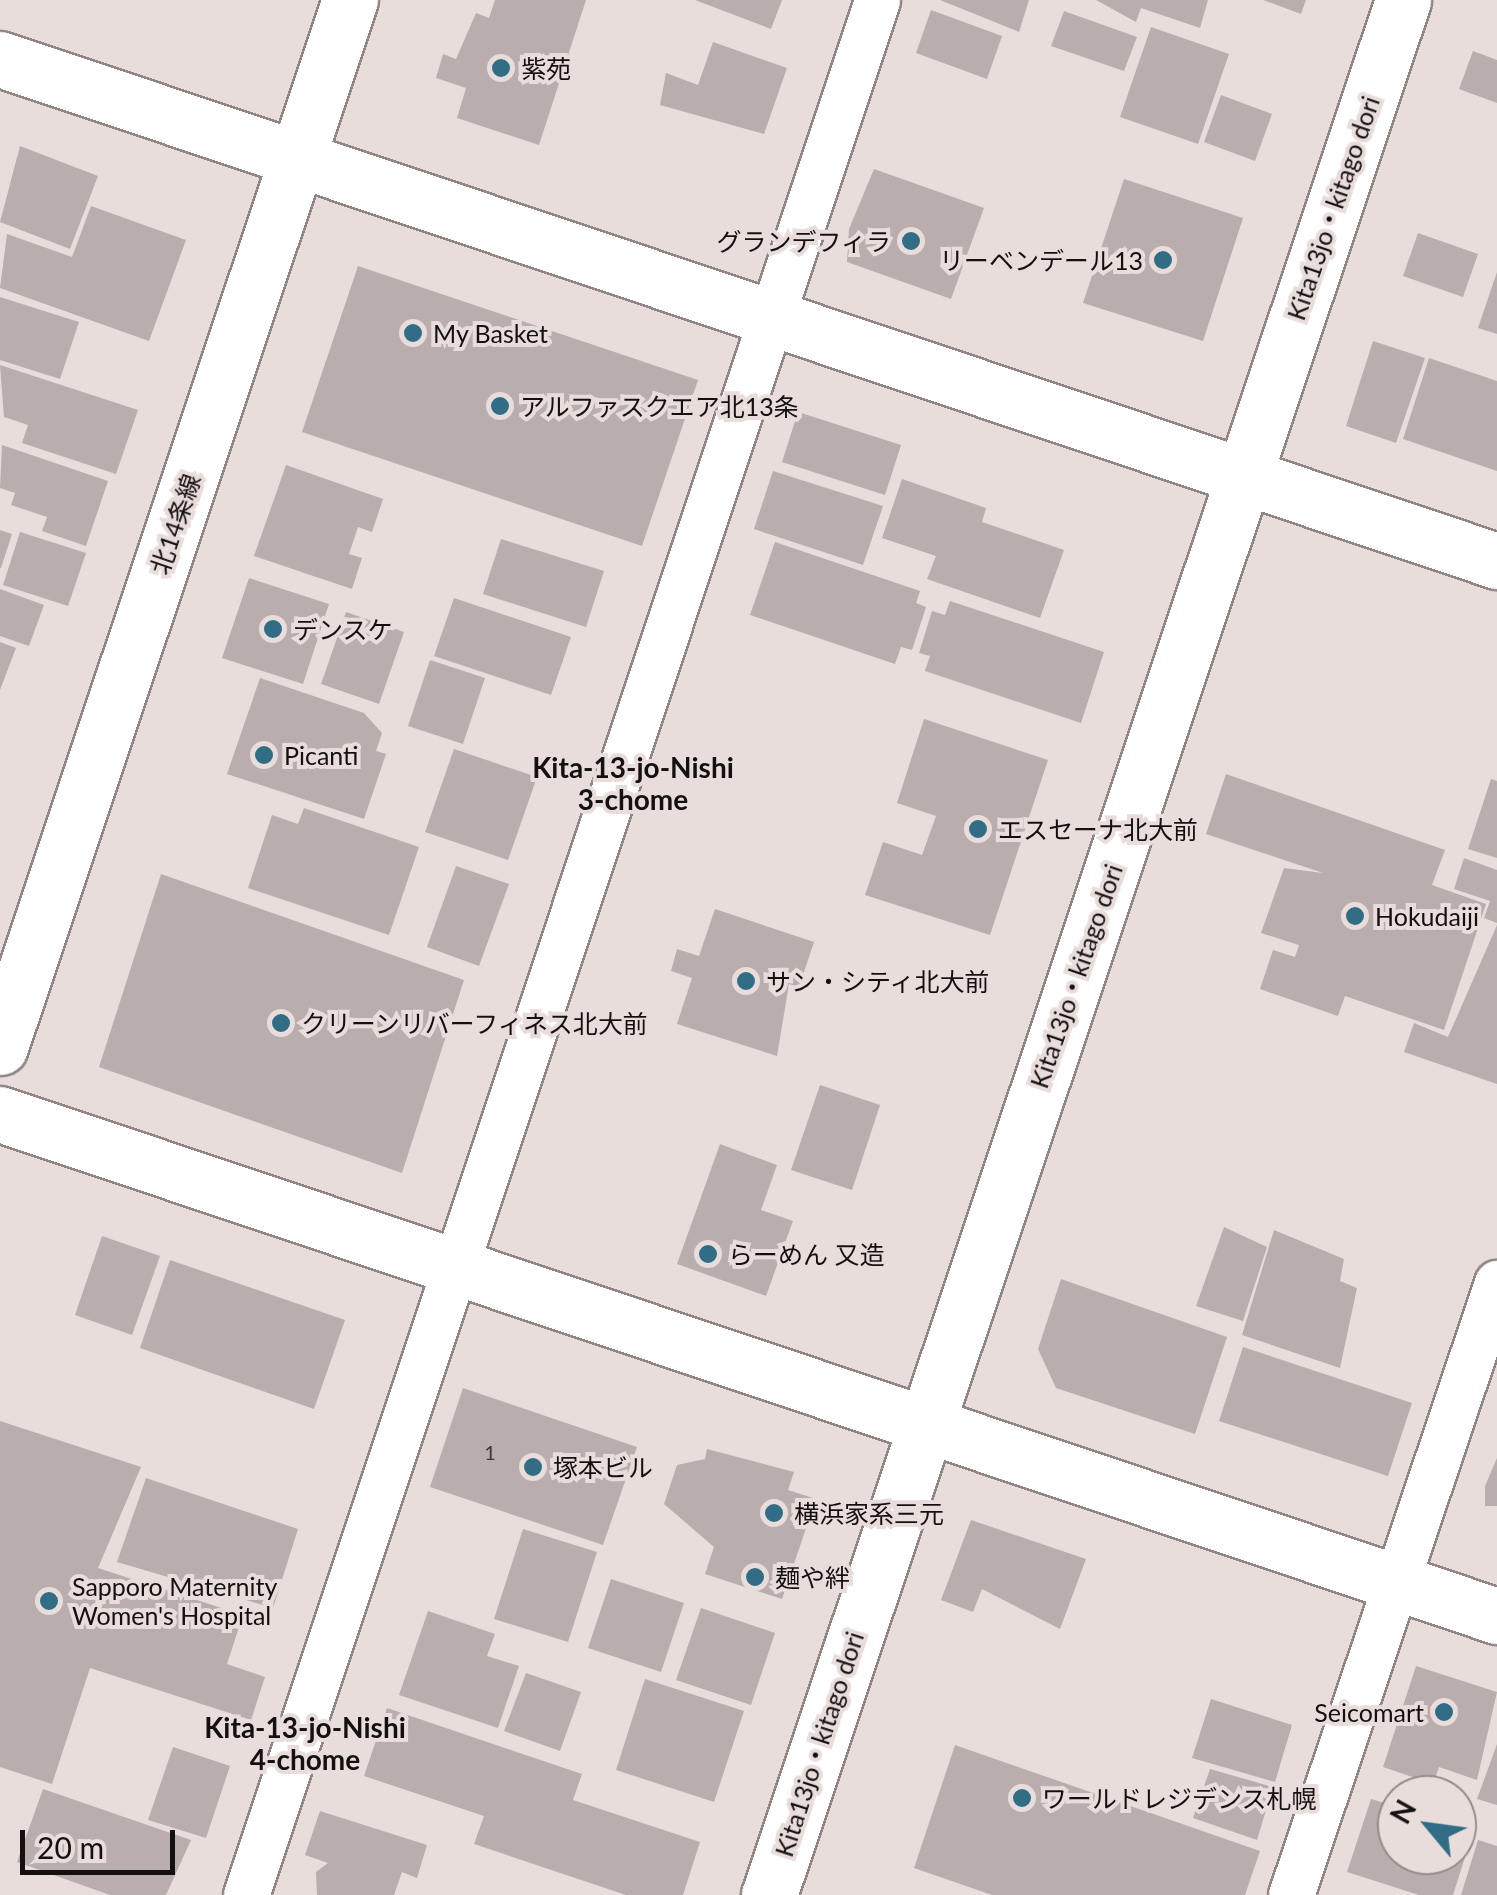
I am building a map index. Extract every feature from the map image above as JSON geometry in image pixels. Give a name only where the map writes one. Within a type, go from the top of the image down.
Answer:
[{"type":"street","name":"北14条線","points":[[0,1047],[350,0]]},
{"type":"street","points":[[246,1895],[452,1266],[878,0]]},
{"type":"street","name":"Kita13jo・kitago dori","points":[[768,1895],[1402,0]]},
{"type":"street","points":[[0,59],[1497,560]]},
{"type":"street","points":[[0,1114],[1497,1616]]},
{"type":"street","points":[[1291,1895],[1497,1283]]},
{"type":"building","name":"紫苑","points":[[495,0],[586,0],[539,145],[457,118],[466,88],[436,78],[443,54],[456,59],[476,13],[489,18]]},
{"type":"building","points":[[695,0],[782,0],[771,29]]},
{"type":"building","points":[[940,0],[1029,0],[1019,32]]},
{"type":"building","points":[[1096,0],[1208,0],[1200,28],[1141,8],[1136,22]]},
{"type":"building","points":[[1263,0],[1306,0],[1301,14]]},
{"type":"building","points":[[931,10],[1002,36],[987,79],[916,53]]},
{"type":"building","points":[[1064,11],[1137,37],[1124,71],[1051,46]]},
{"type":"building","points":[[1151,27],[1229,54],[1198,144],[1120,117]]},
{"type":"building","points":[[713,42],[787,68],[764,134],[660,105],[666,73],[698,85]]},
{"type":"building","points":[[1473,51],[1497,60],[1497,103],[1459,89]]},
{"type":"building","points":[[1221,95],[1272,114],[1255,161],[1204,142]]},
{"type":"building","points":[[20,146],[98,176],[70,249],[0,222]]},
{"type":"building","name":"グランデフィラ","points":[[874,169],[984,208],[951,299],[847,262],[849,229]]},
{"type":"building","name":"リーベンデール13","points":[[1124,179],[1243,218],[1203,341],[1083,303]]},
{"type":"building","points":[[91,206],[186,240],[149,341],[0,288],[7,234],[72,257]]},
{"type":"building","points":[[1418,233],[1478,254],[1463,297],[1403,276]]},
{"type":"building","name":"アルファスクエア北13条","points":[[358,266],[698,380],[642,546],[302,432]]},
{"type":"building","points":[[1497,272],[1497,334],[1478,328]]},
{"type":"building","points":[[0,297],[79,322],[60,379],[0,360]]},
{"type":"building","points":[[1373,341],[1425,358],[1396,443],[1346,426]]},
{"type":"building","points":[[1429,358],[1497,381],[1497,471],[1403,439]]},
{"type":"building","points":[[0,365],[138,410],[116,474],[22,443],[28,425],[4,417]]},
{"type":"building","points":[[798,412],[901,445],[885,495],[782,462]]},
{"type":"building","points":[[2,445],[108,481],[86,546],[42,531],[47,517],[11,505],[15,493],[0,488]]},
{"type":"building","points":[[286,465],[383,499],[372,532],[358,527],[349,554],[362,558],[352,589],[254,556]]},
{"type":"building","points":[[773,471],[883,506],[863,565],[754,529]]},
{"type":"building","points":[[902,479],[986,508],[982,522],[1064,550],[1040,618],[927,579],[936,556],[882,538]]},
{"type":"building","points":[[0,530],[12,534],[1,568],[0,568]]},
{"type":"building","points":[[20,532],[86,553],[68,606],[3,585]]},
{"type":"building","points":[[501,539],[604,571],[586,627],[483,594]]},
{"type":"building","points":[[775,542],[920,591],[916,603],[926,607],[912,650],[901,647],[895,664],[750,615]]},
{"type":"building","points":[[249,578],[329,604],[303,684],[222,658]]},
{"type":"building","points":[[0,589],[44,605],[29,646],[0,636]]},
{"type":"building","points":[[454,598],[571,637],[551,695],[434,656]]},
{"type":"building","points":[[950,601],[1104,652],[1081,723],[925,671],[930,656],[919,653],[932,611],[945,615]]},
{"type":"building","points":[[346,612],[404,632],[379,704],[321,684]]},
{"type":"building","points":[[0,642],[16,648],[0,690]]},
{"type":"building","points":[[430,660],[485,678],[463,744],[408,726]]},
{"type":"building","points":[[260,678],[364,713],[382,733],[376,751],[386,754],[364,819],[227,774]]},
{"type":"building","name":"エスセーナ北大前","points":[[924,719],[1048,760],[990,935],[865,895],[883,842],[922,855],[936,816],[897,803]]},
{"type":"building","points":[[454,749],[537,777],[508,860],[425,832]]},
{"type":"building","points":[[1226,774],[1445,850],[1432,885],[1486,904],[1444,1030],[1345,996],[1338,1016],[1260,989],[1273,950],[1295,957],[1299,945],[1261,933],[1284,868],[1323,873],[1206,834]]},
{"type":"building","points":[[1491,779],[1497,781],[1497,858],[1468,849]]},
{"type":"building","points":[[304,808],[419,847],[389,935],[248,888],[272,815],[298,824]]},
{"type":"building","points":[[1464,858],[1497,870],[1497,923],[1484,918],[1490,901],[1454,889]]},
{"type":"building","points":[[456,866],[509,884],[479,966],[427,947]]},
{"type":"building","name":"クリーンリバーフィネス北大前","points":[[161,874],[464,980],[402,1173],[99,1067]]},
{"type":"building","name":"サン・シティ北大前","points":[[715,909],[814,942],[799,987],[789,984],[777,1056],[677,1024],[692,978],[671,971],[677,949],[699,956]]},
{"type":"building","points":[[1497,925],[1497,1084],[1404,1052],[1414,1023],[1448,1037]]},
{"type":"building","points":[[820,1085],[880,1105],[852,1190],[791,1170]]},
{"type":"building","points":[[720,1144],[777,1165],[761,1210],[793,1221],[766,1296],[677,1264]]},
{"type":"building","points":[[1224,1227],[1267,1247],[1243,1321],[1196,1306]]},
{"type":"building","points":[[1274,1230],[1344,1259],[1340,1281],[1357,1288],[1340,1368],[1242,1335]]},
{"type":"building","points":[[102,1236],[160,1256],[132,1335],[75,1315]]},
{"type":"building","points":[[170,1260],[345,1320],[314,1409],[140,1348]]},
{"type":"building","points":[[1061,1279],[1227,1337],[1195,1434],[1056,1388],[1038,1349]]},
{"type":"building","points":[[1243,1347],[1412,1403],[1388,1476],[1219,1421]]},
{"type":"building","name":"塚本ビル","points":[[463,1388],[637,1447],[603,1545],[430,1487]]},
{"type":"building","points":[[0,1421],[141,1467],[98,1568],[243,1615],[227,1664],[265,1677],[251,1720],[90,1668],[52,1784],[0,1767]]},
{"type":"building","points":[[707,1449],[794,1472],[788,1490],[816,1499],[782,1599],[705,1574],[714,1547],[664,1504],[677,1465],[705,1459]]},
{"type":"building","points":[[1497,1458],[1497,1506],[1485,1506],[1485,1486]]},
{"type":"building","points":[[146,1478],[298,1529],[273,1608],[117,1562]]},
{"type":"building","points":[[971,1520],[1086,1559],[1060,1629],[982,1589],[973,1612],[941,1600]]},
{"type":"building","points":[[523,1529],[597,1552],[568,1642],[494,1619]]},
{"type":"building","points":[[611,1579],[684,1603],[661,1672],[588,1648]]},
{"type":"building","points":[[701,1608],[775,1633],[751,1705],[676,1680]]},
{"type":"building","points":[[428,1611],[495,1634],[487,1656],[519,1666],[498,1728],[399,1695]]},
{"type":"building","points":[[1416,1666],[1497,1692],[1477,1780],[1477,1775],[1462,1775],[1439,1767],[1436,1775],[1407,1775],[1383,1767]]},
{"type":"building","points":[[526,1673],[581,1692],[560,1751],[504,1731]]},
{"type":"building","points":[[645,1679],[744,1711],[714,1802],[616,1770]]},
{"type":"building","points":[[1211,1699],[1292,1725],[1275,1782],[1192,1758]]},
{"type":"building","points":[[387,1708],[582,1774],[573,1800],[700,1842],[683,1895],[626,1895],[474,1844],[484,1816],[364,1776]]},
{"type":"building","points":[[1497,1744],[1497,1805],[1477,1799]]},
{"type":"building","name":"ワールドレジデンス札幌","points":[[955,1745],[1260,1851],[1245,1895],[992,1895],[914,1868]]},
{"type":"building","points":[[173,1747],[230,1766],[206,1838],[148,1820]]},
{"type":"building","points":[[1210,1769],[1273,1787],[1257,1840],[1193,1818]]},
{"type":"building","points":[[43,1789],[191,1840],[166,1895],[110,1895],[17,1862]]},
{"type":"building","points":[[1371,1799],[1377,1801],[1377,1875],[1459,1875],[1453,1895],[1419,1895],[1347,1872]]},
{"type":"building","points":[[320,1811],[427,1845],[417,1878],[402,1872],[394,1895],[317,1895],[316,1872],[328,1863],[305,1855]]},
{"type":"building","points":[[1478,1840],[1497,1846],[1497,1895],[1461,1895],[1467,1875],[1477,1875]]},
{"type":"place","name":"紫苑","points":[[501,68]]},
{"type":"place","name":"グランデフィラ","points":[[911,241]]},
{"type":"place","name":"リーベンデール13","points":[[1163,260]]},
{"type":"place","name":"My Basket","points":[[413,333]]},
{"type":"place","name":"アルファスクエア北13条","points":[[500,406]]},
{"type":"place","name":"デンスケ","points":[[273,629]]},
{"type":"place","name":"Picanti","points":[[264,755]]},
{"type":"place","name":"エスセーナ北大前","points":[[978,829]]},
{"type":"place","name":"Hokudaiji","points":[[1355,916]]},
{"type":"place","name":"サン・シティ北大前","points":[[746,981]]},
{"type":"place","name":"クリーンリバーフィネス北大前","points":[[281,1023]]},
{"type":"place","name":"らーめん 又造","points":[[708,1254]]},
{"type":"place","name":"塚本ビル","points":[[533,1467]]},
{"type":"place","name":"横浜家系三元","points":[[774,1513]]},
{"type":"place","name":"麺や絆","points":[[755,1577]]},
{"type":"place","name":"Sapporo Maternity Women's Hospital","points":[[49,1601]]},
{"type":"place","name":"Seicomart","points":[[1444,1712]]},
{"type":"place","name":"ワールドレジデンス札幌","points":[[1022,1798]]},
{"type":"district","name":"Kita-13-jo-Nishi 3-chome","points":[[633,783]]},
{"type":"district","name":"Kita-13-jo-Nishi 4-chome","points":[[305,1743]]}]
